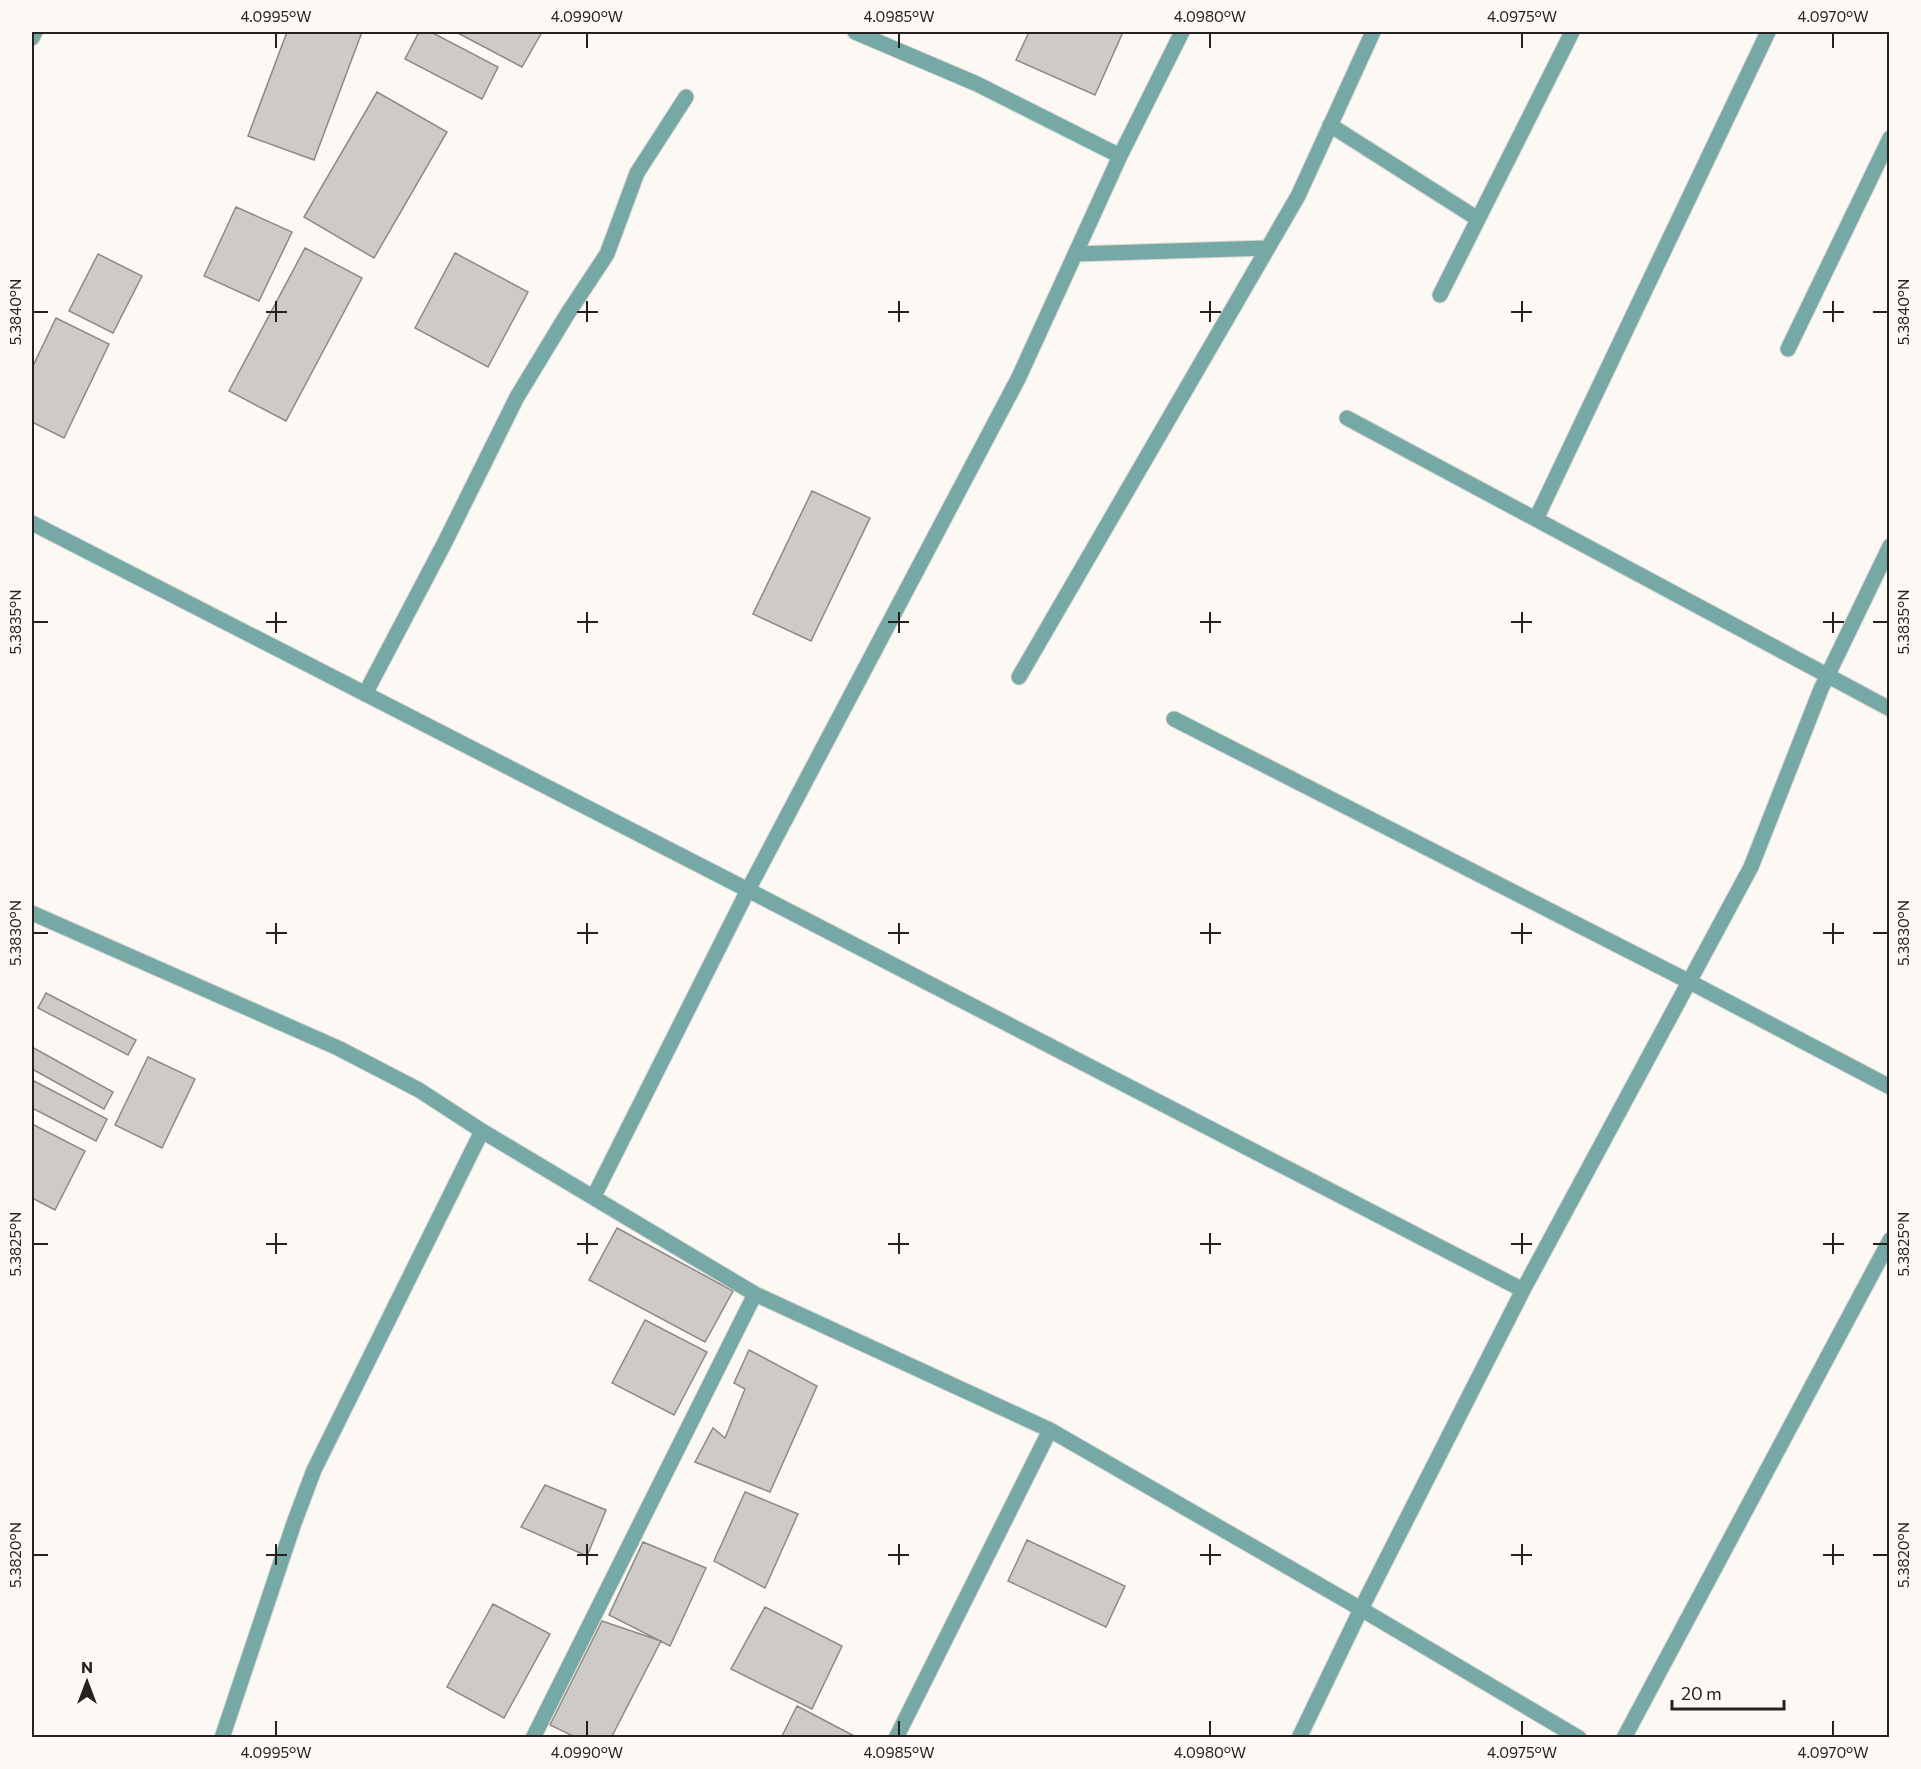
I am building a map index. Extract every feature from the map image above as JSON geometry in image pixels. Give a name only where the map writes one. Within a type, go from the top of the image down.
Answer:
[{"type":"street","points":[[32,38],[35,32]]},
{"type":"street","points":[[855,32],[977,84],[1120,156]]},
{"type":"street","points":[[594,1196],[748,890],[1019,377],[1120,156],[1182,32]]},
{"type":"street","points":[[1018,677],[1298,196],[1373,32]]},
{"type":"street","points":[[1440,295],[1572,32]]},
{"type":"street","points":[[1536,519],[1767,32]]},
{"type":"street","points":[[365,694],[445,542],[517,397],[607,254],[637,173],[686,97]]},
{"type":"street","points":[[1330,125],[1478,219]]},
{"type":"street","points":[[1788,350],[1890,138]]},
{"type":"street","points":[[1075,254],[1267,248]]},
{"type":"street","points":[[1347,418],[1890,709]]},
{"type":"street","points":[[32,523],[1523,1290]]},
{"type":"street","points":[[1299,1737],[1360,1609],[1523,1290],[1751,867],[1828,675],[1890,546]]},
{"type":"street","points":[[1174,719],[1690,982],[1890,1087]]},
{"type":"street","points":[[32,913],[338,1048],[419,1090],[482,1131],[755,1294],[1050,1430],[1579,1737]]},
{"type":"street","points":[[222,1737],[290,1534],[314,1470],[482,1131]]},
{"type":"street","points":[[1624,1737],[1890,1240]]},
{"type":"street","points":[[533,1737],[755,1294]]},
{"type":"street","points":[[896,1737],[1050,1430]]},
{"type":"building","points":[[287,32],[362,32],[314,160],[248,136]]},
{"type":"building","points":[[419,32],[431,32],[498,67],[482,99],[405,59]]},
{"type":"building","points":[[456,32],[542,32],[522,67]]},
{"type":"building","points":[[1029,32],[1123,32],[1095,95],[1016,60]]},
{"type":"building","points":[[377,92],[447,132],[374,258],[304,217]]},
{"type":"building","points":[[236,207],[292,232],[259,301],[204,276]]},
{"type":"building","points":[[305,248],[362,278],[286,421],[229,391]]},
{"type":"building","points":[[455,253],[528,292],[488,367],[415,328]]},
{"type":"building","points":[[98,254],[142,276],[113,333],[69,311]]},
{"type":"building","points":[[56,318],[109,344],[64,438],[32,422],[32,368]]},
{"type":"building","points":[[812,491],[870,518],[811,641],[753,614]]},
{"type":"building","points":[[46,993],[136,1040],[128,1055],[38,1008]]},
{"type":"building","points":[[32,1047],[113,1092],[104,1109],[32,1069]]},
{"type":"building","points":[[148,1057],[195,1079],[162,1148],[115,1125]]},
{"type":"building","points":[[32,1080],[107,1119],[96,1141],[32,1108]]},
{"type":"building","points":[[32,1124],[85,1151],[55,1210],[32,1198]]},
{"type":"building","points":[[617,1228],[733,1291],[705,1342],[589,1280]]},
{"type":"building","points":[[645,1320],[707,1352],[674,1415],[612,1383]]},
{"type":"building","points":[[749,1350],[817,1386],[770,1492],[695,1462],[713,1428],[725,1438],[745,1389],[734,1383]]},
{"type":"building","points":[[545,1485],[606,1510],[587,1556],[521,1527]]},
{"type":"building","points":[[745,1492],[798,1514],[765,1588],[714,1561]]},
{"type":"building","points":[[1027,1540],[1125,1586],[1106,1627],[1008,1581]]},
{"type":"building","points":[[643,1542],[706,1568],[670,1646],[609,1615]]},
{"type":"building","points":[[493,1604],[550,1634],[504,1718],[447,1687]]},
{"type":"building","points":[[765,1607],[842,1646],[812,1709],[731,1669]]},
{"type":"building","points":[[602,1621],[661,1641],[611,1738],[577,1738],[550,1725]]},
{"type":"building","points":[[797,1706],[858,1738],[781,1738]]}]
